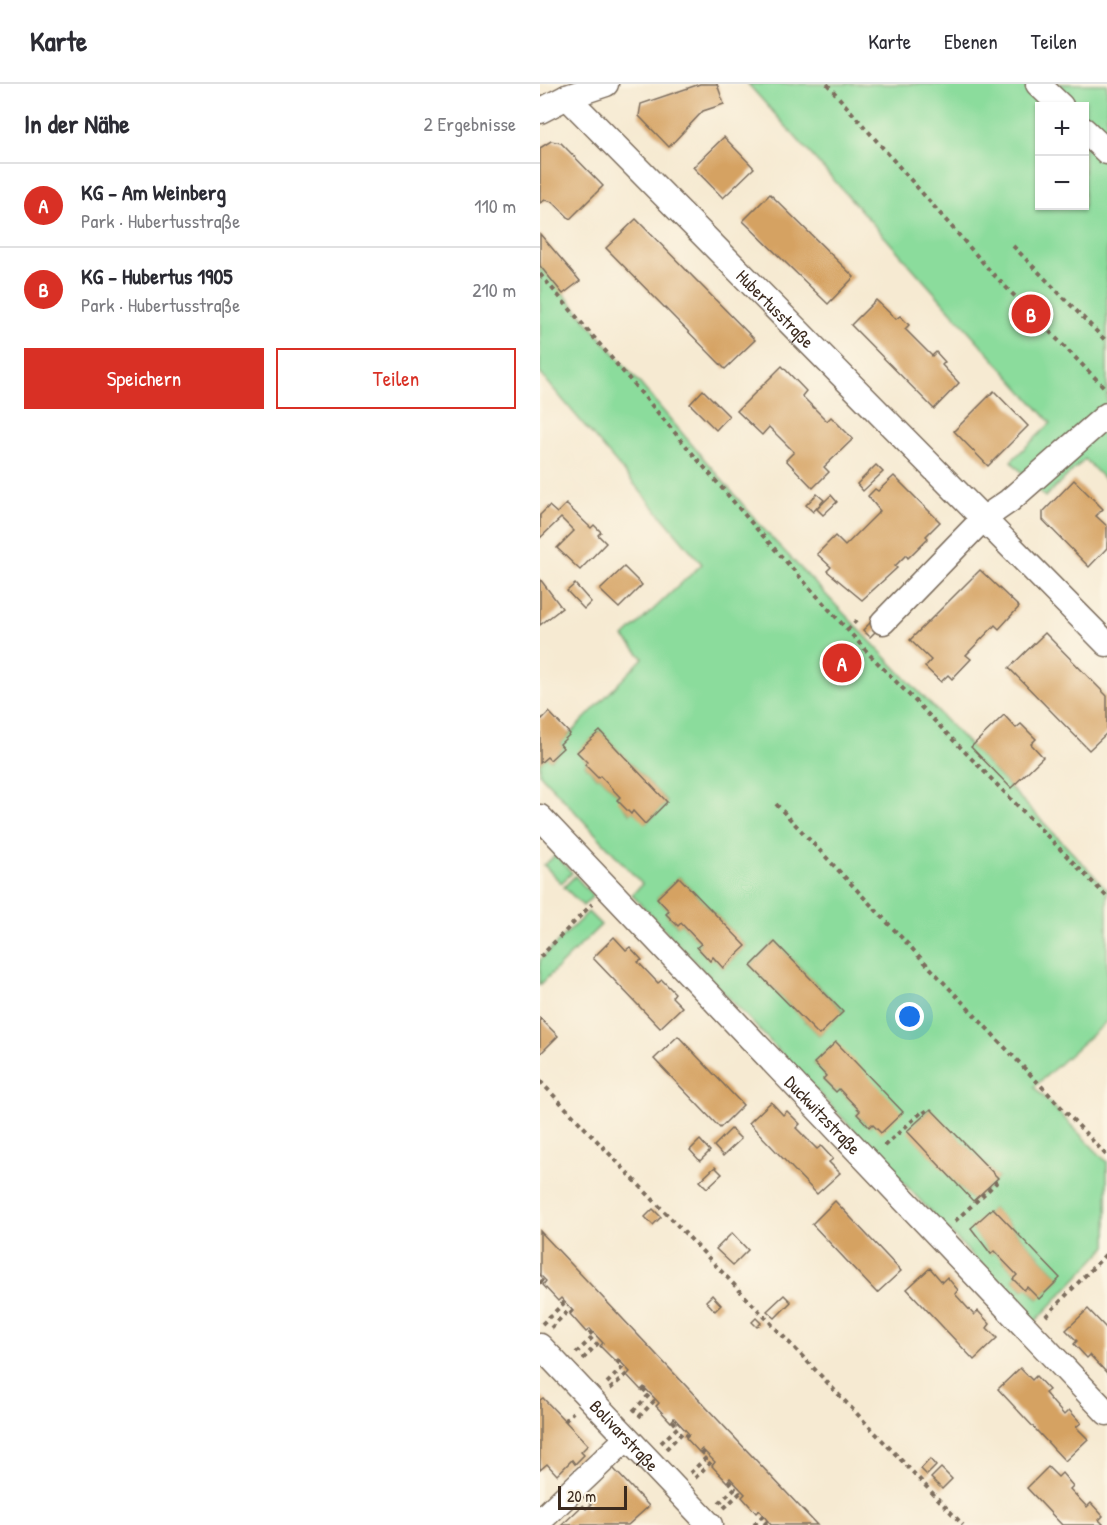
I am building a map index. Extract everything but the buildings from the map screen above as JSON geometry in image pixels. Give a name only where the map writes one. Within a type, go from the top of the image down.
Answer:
[{"type":"street","points":[[540,111],[567,97],[606,84]]},
{"type":"street","points":[[1038,84],[1057,102]]},
{"type":"street","name":"Hubertusstraße","points":[[567,97],[1107,644]]},
{"type":"street","points":[[1089,135],[1107,152]]},
{"type":"street","points":[[883,622],[983,519],[1009,501],[1107,415]]},
{"type":"street","name":"Duckwitzstraße","points":[[540,817],[1107,1413]]},
{"type":"street","name":"Bolivarstraße","points":[[543,1339],[627,1438],[710,1525]]},
{"type":"street","points":[[543,1518],[627,1438]]},
{"type":"path","points":[[826,84],[992,273],[1107,390]]},
{"type":"path","points":[[1013,246],[1107,342]]},
{"type":"path","points":[[540,274],[755,527],[870,656],[1107,897]]},
{"type":"path","points":[[776,804],[1107,1156]]},
{"type":"path","points":[[540,957],[608,889]]},
{"type":"path","points":[[540,1081],[963,1525]]},
{"type":"path","points":[[867,1161],[924,1110],[926,1113]]},
{"type":"path","points":[[939,1236],[996,1183],[994,1181]]},
{"type":"path","points":[[1031,1332],[1107,1253]]},
{"type":"path","points":[[540,1326],[563,1304],[559,1299]]},
{"type":"path","points":[[543,1339],[569,1310],[572,1313]]},
{"type":"path","points":[[588,1330],[594,1336]]},
{"type":"path","points":[[616,1360],[623,1367]]},
{"type":"path","points":[[642,1388],[649,1395]]},
{"type":"path","points":[[672,1420],[678,1426]]},
{"type":"path","points":[[700,1450],[707,1457]]},
{"type":"path","points":[[728,1480],[735,1488]]},
{"type":"path","points":[[754,1525],[762,1517],[758,1512]]},
{"type":"path","points":[[764,1525],[767,1522],[770,1525]]},
{"type":"green space","points":[[748,84],[1107,84],[1107,482],[1085,459],[1045,497],[1011,461],[1051,423]]},
{"type":"green space","points":[[540,266],[767,533],[1107,889],[1107,1021],[1034,1087],[1107,1162],[1107,1246],[1035,1322],[632,895],[642,884],[540,774],[540,763],[547,757],[551,760],[563,748],[560,744],[643,658],[624,637],[702,564],[540,373]],"holes":[[[600,731],[667,802],[646,823],[633,811],[630,814],[618,800],[620,797],[600,776],[597,778],[585,765],[587,762],[578,752]],[[679,877],[746,946],[723,968],[713,957],[710,960],[697,947],[701,944],[681,923],[677,926],[666,914],[669,911],[657,898]],[[775,942],[843,1011],[819,1035],[751,966]],[[836,1042],[872,1124],[870,1127],[857,1115],[860,1111],[839,1089],[835,1092],[824,1080],[826,1076],[814,1063]],[[930,1109],[998,1178],[973,1201],[908,1131]],[[993,1208],[1060,1278],[1038,1299],[1027,1287],[1023,1290],[1013,1279],[1017,1275],[994,1251],[991,1254],[972,1228]]]},
{"type":"green space","points":[[556,855],[572,873],[561,883],[544,865]]},
{"type":"green space","points":[[575,876],[593,896],[583,906],[564,887]]},
{"type":"green space","points":[[588,912],[601,925],[540,985],[540,960]]},
{"type":"place","name":"KG - Hubertus 1905","points":[[1031,314]]},
{"type":"place","name":"KG - Am Weinberg","points":[[842,663]]}]
